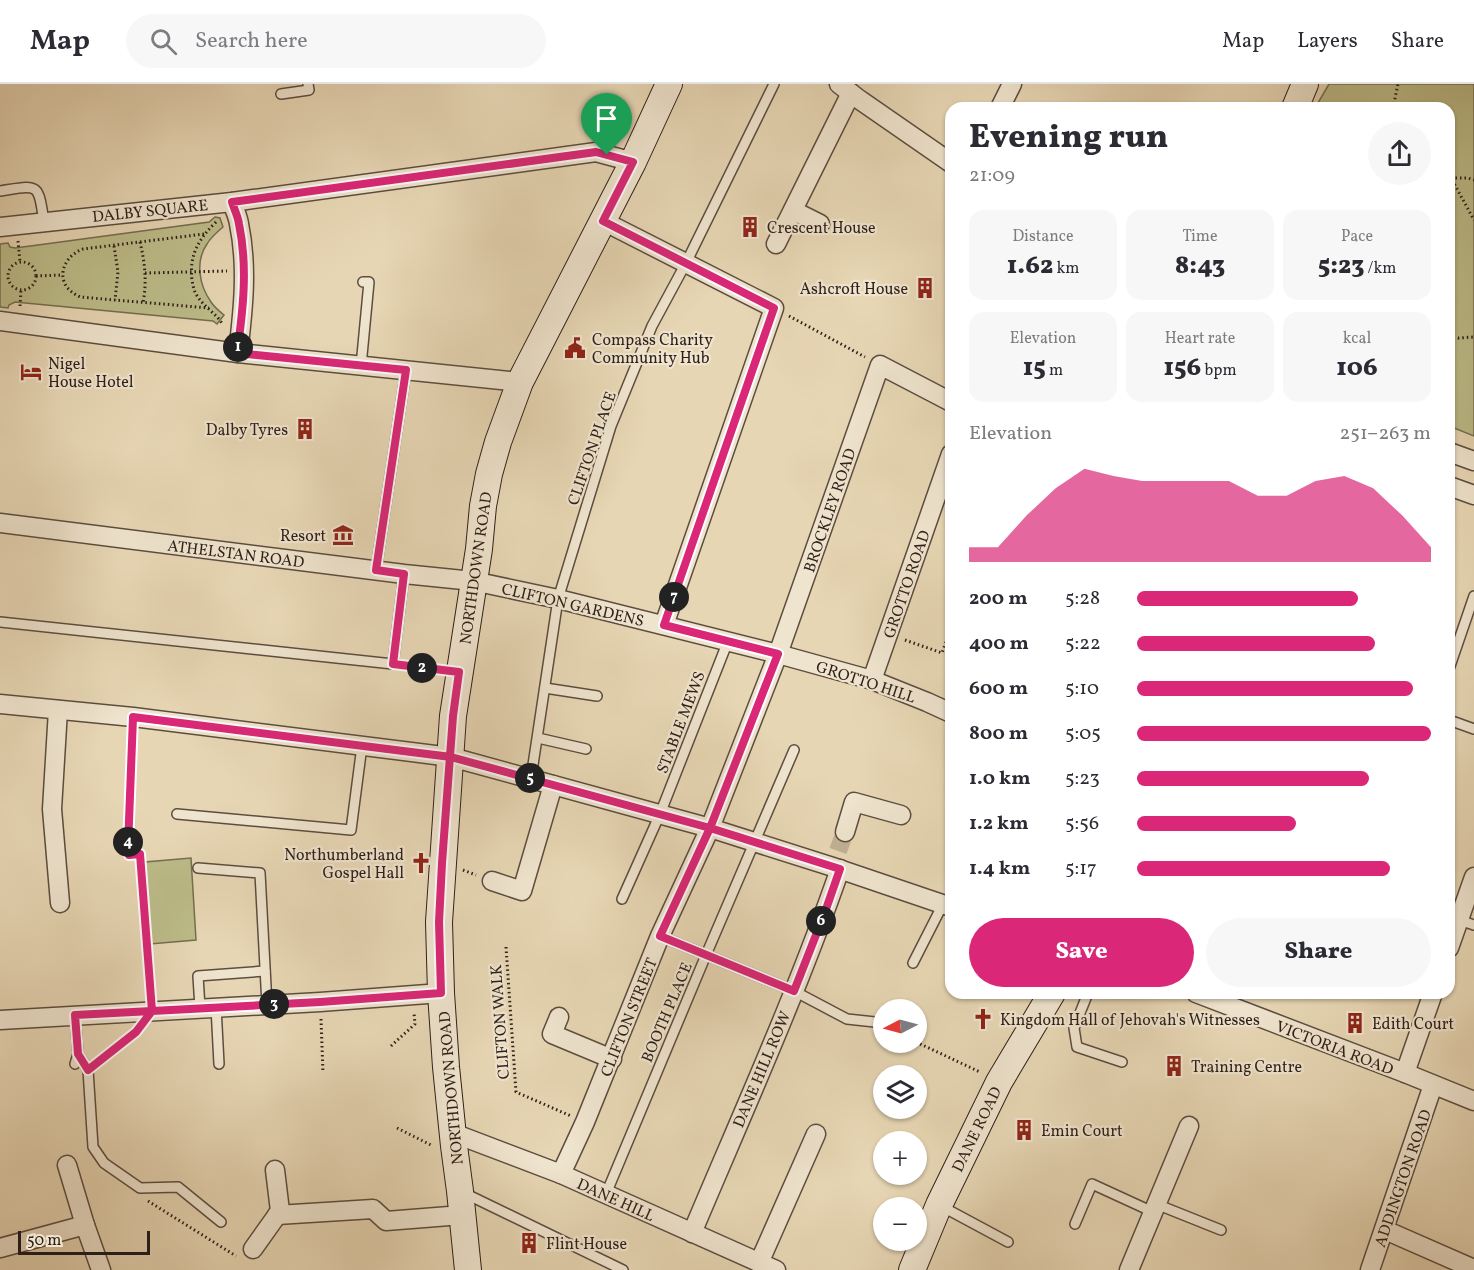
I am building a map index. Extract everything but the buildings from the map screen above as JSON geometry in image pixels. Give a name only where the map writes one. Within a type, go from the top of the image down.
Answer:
[{"type":"main road","name":"NORTHDOWN ROAD","points":[[468,1270],[453,1140],[441,993],[439,922],[453,716],[483,506],[498,442],[520,382],[633,162],[669,84]]},
{"type":"main road","points":[[1297,102],[1305,84]]},
{"type":"main road","name":"DANE ROAD","points":[[912,1270],[939,1205],[999,1082],[1048,999]]},
{"type":"street","points":[[1003,102],[1012,84]]},
{"type":"street","points":[[776,244],[854,90],[945,158]]},
{"type":"street","points":[[232,202],[596,152],[633,162]]},
{"type":"street","name":"DALBY SQUARE","points":[[0,227],[232,202],[239,223],[244,270],[243,313],[237,353]]},
{"type":"street","points":[[794,211],[820,224]]},
{"type":"street","points":[[603,221],[774,308],[664,625]]},
{"type":"street","points":[[0,321],[237,353],[520,382]]},
{"type":"street","points":[[880,365],[945,399]]},
{"type":"street","name":"BROCKLEY ROAD","points":[[710,828],[778,654],[880,365]]},
{"type":"street","points":[[1455,454],[1474,461]]},
{"type":"street","name":"GROTTO ROAD","points":[[872,680],[945,472]]},
{"type":"street","points":[[1455,488],[1474,495]]},
{"type":"street","name":"ATHELSTAN ROAD","points":[[0,523],[473,581]]},
{"type":"street","name":"CLIFTON GARDENS","points":[[473,581],[558,598],[778,654]]},
{"type":"street","name":"GROTTO HILL","points":[[778,654],[872,680],[945,710]]},
{"type":"street","points":[[0,704],[133,717],[451,757],[710,828],[754,843],[837,862],[945,905]]},
{"type":"street","points":[[58,710],[52,809],[60,903]]},
{"type":"street","points":[[492,880],[522,891],[553,785]]},
{"type":"street","points":[[845,832],[854,802],[900,815]]},
{"type":"street","name":"CLIFTON STREET","points":[[561,1174],[612,1059],[660,936],[710,828]]},
{"type":"street","name":"DANE HILL ROW","points":[[692,1233],[825,912],[837,862]]},
{"type":"street","points":[[1455,939],[1466,922],[1474,877]]},
{"type":"street","points":[[0,1020],[441,993]]},
{"type":"street","name":"VICTORIA ROAD","points":[[1212,999],[1474,1101]]},
{"type":"street","points":[[1405,1073],[1431,999]]},
{"type":"street","points":[[559,1017],[552,1034],[612,1059]]},
{"type":"street","name":"ADDINGTON ROAD","points":[[1370,1270],[1433,1085]]},
{"type":"street","points":[[1129,1270],[1189,1126]]},
{"type":"street","points":[[768,1266],[816,1134]]},
{"type":"street","name":"DANE HILL","points":[[453,1140],[561,1174],[768,1266]]},
{"type":"street","points":[[67,1165],[101,1270]]},
{"type":"street","points":[[246,1254],[280,1211],[275,1170]]},
{"type":"street","points":[[277,1215],[373,1209],[386,1221],[461,1203]]},
{"type":"street","points":[[0,1248],[85,1225]]},
{"type":"street","points":[[1385,1230],[1468,1268]]},
{"type":"lane","points":[[281,94],[309,90],[309,84]]},
{"type":"lane","name":"CLIFTON PLACE","points":[[531,778],[558,598],[611,426],[652,326],[686,263],[774,84]]},
{"type":"lane","points":[[0,191],[28,187],[35,189],[40,194],[45,222]]},
{"type":"lane","points":[[361,366],[369,282],[363,282]]},
{"type":"lane","points":[[376,570],[406,370]]},
{"type":"lane","points":[[0,622],[393,664],[404,574]]},
{"type":"lane","points":[[1455,651],[1474,596]]},
{"type":"lane","name":"STABLE MEWS","points":[[622,899],[660,814],[728,641]]},
{"type":"lane","points":[[545,688],[597,696]]},
{"type":"lane","points":[[1455,722],[1474,729]]},
{"type":"lane","points":[[538,738],[586,749]]},
{"type":"lane","points":[[177,814],[351,830],[362,746]]},
{"type":"lane","name":"BOOTH PLACE","points":[[606,1194],[794,750]]},
{"type":"lane","points":[[198,868],[260,873],[267,1005]]},
{"type":"lane","points":[[913,963],[945,909]]},
{"type":"lane","points":[[660,936],[794,991],[847,1018],[873,1022]]},
{"type":"lane","points":[[219,1064],[208,1007],[198,976],[265,971]]},
{"type":"lane","points":[[1086,999],[1074,1028],[1077,1047],[1122,1062]]},
{"type":"lane","points":[[75,1015],[77,1059],[88,1070],[93,1147],[104,1163],[140,1188],[178,1187],[220,1222]]},
{"type":"lane","points":[[1075,1224],[1092,1185],[1221,1230]]},
{"type":"lane","points":[[461,1203],[623,1270]]},
{"type":"lane","points":[[939,1205],[1008,1242]]},
{"type":"path","points":[[1394,102],[1398,84]]},
{"type":"path","points":[[1455,178],[1474,180]]},
{"type":"path","points":[[1455,187],[1474,220]]},
{"type":"path","points":[[232,202],[204,234],[195,249],[191,261],[191,272],[198,298],[220,319],[237,353]]},
{"type":"path","points":[[204,234],[83,249],[75,252],[65,266],[63,275],[66,285],[80,297],[209,308]]},
{"type":"path","points":[[140,242],[146,290],[143,303]]},
{"type":"path","points":[[114,246],[118,272],[115,301]]},
{"type":"path","points":[[20,262],[31,265],[36,276],[30,287],[21,290],[13,287],[6,276],[10,268],[20,262]]},
{"type":"path","points":[[145,273],[244,270]]},
{"type":"path","points":[[36,276],[63,275]]},
{"type":"path","points":[[774,308],[880,365]]},
{"type":"path","points":[[1455,337],[1474,337]]},
{"type":"path","points":[[889,635],[942,653],[945,645]]},
{"type":"path","points":[[393,664],[459,672]]},
{"type":"path","points":[[88,1070],[136,1032],[152,1011],[140,854],[129,855],[128,847],[133,717]]},
{"type":"path","points":[[442,863],[492,880]]},
{"type":"path","name":"CLIFTON WALK","points":[[506,946],[516,1092],[585,1122]]},
{"type":"path","points":[[320,1002],[323,1073]]},
{"type":"path","points":[[391,1046],[415,1024],[414,1008]]},
{"type":"path","points":[[927,1047],[999,1082]]},
{"type":"path","points":[[397,1128],[435,1148],[453,1140]]},
{"type":"path","points":[[141,1197],[246,1254]]},
{"type":"green space","points":[[1329,84],[1474,84],[1474,436],[1455,428],[1455,102],[1318,102]]},
{"type":"green space","points":[[215,217],[220,218],[223,227],[212,237],[203,251],[200,273],[207,295],[224,315],[217,324],[213,321],[15,302],[8,308],[0,307],[0,244],[8,243],[10,247],[15,248],[209,222]]},
{"type":"green space","points":[[191,858],[196,940],[150,944],[145,862]]},
{"type":"tunnel","points":[[838,851],[845,832]]},
{"type":"place","name":"Crescent House","points":[[750,227]]},
{"type":"place","name":"Ashcroft House","points":[[925,288]]},
{"type":"place","name":"Compass Charity Community Hub","points":[[575,348]]},
{"type":"place","name":"Nigel House Hotel","points":[[31,372]]},
{"type":"place","name":"Dalby Tyres","points":[[305,429]]},
{"type":"place","name":"Resort","points":[[343,535]]},
{"type":"place","name":"Northumberland Gospel Hall","points":[[421,863]]},
{"type":"place","name":"Kingdom Hall of Jehovah's Witnesses","points":[[983,1019]]},
{"type":"place","name":"Edith Court","points":[[1355,1023]]},
{"type":"place","name":"Training Centre","points":[[1174,1066]]},
{"type":"place","name":"Emin Court","points":[[1024,1130]]},
{"type":"place","name":"Flint House","points":[[529,1243]]},
{"type":"route","points":[[607,155],[596,152],[232,202],[239,223],[244,267],[243,313],[237,353],[406,370],[376,570],[404,574],[393,664],[459,672],[453,716],[451,757],[442,863],[439,922],[441,993],[152,1011],[136,1032],[88,1070],[78,1054],[75,1015],[152,1011],[140,854],[129,855],[128,847],[133,717],[451,757],[710,828],[660,936],[794,991],[840,869],[710,828],[778,654],[664,625],[774,308],[603,221],[633,162],[607,155]]}]
